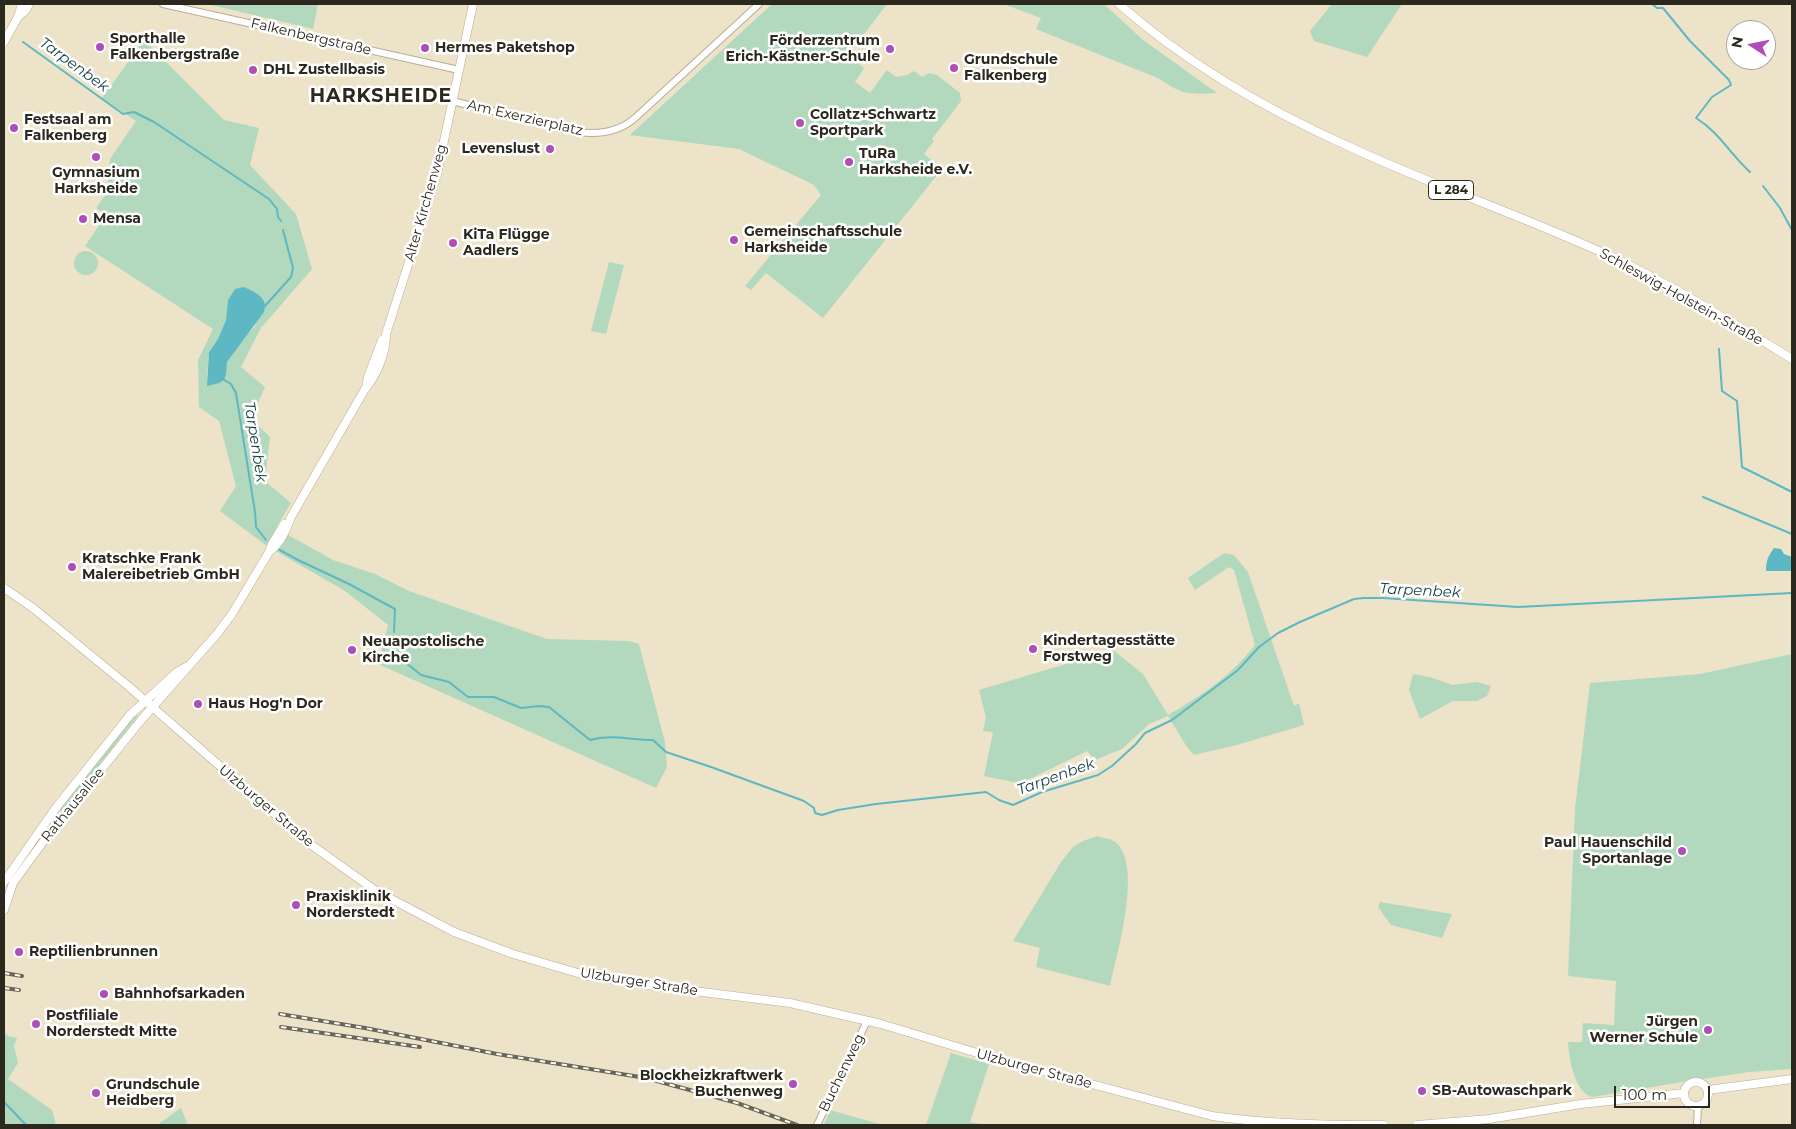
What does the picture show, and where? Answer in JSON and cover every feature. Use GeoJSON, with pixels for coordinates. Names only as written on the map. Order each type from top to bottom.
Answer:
{"type":"FeatureCollection","features":[{"type":"Feature","properties":{"kind":"main road"},"geometry":{"type":"LineString","coordinates":[[4,42],[18,17],[22,4]]}},
{"type":"Feature","properties":{"kind":"main road"},"geometry":{"type":"LineString","coordinates":[[18,17],[26,10],[29,4]]}},
{"type":"Feature","properties":{"kind":"main road","name":"Alter Kirchenweg"},"geometry":{"type":"LineString","coordinates":[[153,707],[225,623],[270,552],[272,544],[282,526],[291,517],[365,390],[373,380],[437,174],[473,4]]}},
{"type":"Feature","properties":{"kind":"main road","name":"Schleswig-Holstein-Straße"},"geometry":{"type":"LineString","coordinates":[[1119,4],[1197,65],[1295,120],[1357,151],[1611,257],[1699,304],[1792,359]]}},
{"type":"Feature","properties":{"kind":"main road","name":"Ulzburger Straße"},"geometry":{"type":"LineString","coordinates":[[4,588],[33,608],[145,700],[282,822],[341,867],[392,900],[433,922],[469,938],[513,954],[596,977],[772,1000],[867,1021],[997,1059],[1212,1116],[1299,1124],[1384,1125]]}},
{"type":"Feature","properties":{"kind":"main road","name":"Alter Kirchenweg"},"geometry":{"type":"LineString","coordinates":[[145,700],[177,672],[187,666]]}},
{"type":"Feature","properties":{"kind":"main road","name":"Rathausallee"},"geometry":{"type":"LineString","coordinates":[[4,882],[55,809],[130,715],[145,700]]}},
{"type":"Feature","properties":{"kind":"main road","name":"Rathausallee"},"geometry":{"type":"LineString","coordinates":[[4,910],[13,883],[43,842],[153,707]]}},
{"type":"Feature","properties":{"kind":"main road"},"geometry":{"type":"LineString","coordinates":[[1708,1090],[1792,1079]]}},
{"type":"Feature","properties":{"kind":"main road"},"geometry":{"type":"LineString","coordinates":[[1694,1082],[1700,1082],[1708,1090],[1706,1100],[1698,1106],[1689,1103],[1684,1093],[1688,1085],[1694,1082]]}},
{"type":"Feature","properties":{"kind":"main road"},"geometry":{"type":"LineString","coordinates":[[1416,1125],[1489,1119],[1581,1104],[1684,1093]]}},
{"type":"Feature","properties":{"kind":"street","name":"Falkenbergstraße"},"geometry":{"type":"LineString","coordinates":[[163,4],[459,70]]}},
{"type":"Feature","properties":{"kind":"street","name":"Am Exerzierplatz"},"geometry":{"type":"LineString","coordinates":[[452,101],[578,132],[598,133],[614,130],[625,126],[635,118],[760,4]]}},
{"type":"Feature","properties":{"kind":"street","name":"Buchenweg"},"geometry":{"type":"LineString","coordinates":[[817,1125],[867,1021]]}},
{"type":"Feature","properties":{"kind":"street"},"geometry":{"type":"LineString","coordinates":[[1697,1125],[1698,1106]]}},
{"type":"Feature","properties":{"kind":"green space"},"geometry":{"type":"Polygon","coordinates":[[[207,4],[318,4],[313,29],[207,4]]]}},
{"type":"Feature","properties":{"kind":"green space","name":"TuRa Harksheide e.V."},"geometry":{"type":"Polygon","coordinates":[[[772,4],[887,4],[848,55],[864,68],[855,82],[870,93],[887,70],[896,77],[907,75],[914,71],[922,77],[929,73],[937,75],[960,93],[961,101],[932,139],[934,141],[924,154],[942,169],[823,318],[766,273],[751,290],[745,286],[821,195],[814,185],[739,149],[630,135],[772,4]]]}},
{"type":"Feature","properties":{"kind":"green space"},"geometry":{"type":"Polygon","coordinates":[[[1003,4],[1104,4],[1143,40],[1217,93],[1187,93],[1175,89],[1160,79],[1036,29],[1041,18],[1003,4]]]}},
{"type":"Feature","properties":{"kind":"green space"},"geometry":{"type":"Polygon","coordinates":[[[1332,4],[1402,4],[1367,57],[1314,41],[1310,31],[1332,4]]]}},
{"type":"Feature","properties":{"kind":"green space"},"geometry":{"type":"Polygon","coordinates":[[[144,40],[224,120],[259,128],[250,165],[296,214],[312,269],[261,328],[241,367],[265,387],[251,418],[270,437],[265,481],[291,503],[277,526],[290,536],[333,560],[375,574],[409,591],[547,639],[629,641],[639,644],[665,742],[667,767],[656,788],[378,664],[388,625],[345,591],[267,546],[220,511],[236,486],[219,421],[199,407],[198,360],[213,329],[85,246],[106,215],[96,208],[107,192],[110,159],[136,121],[102,98],[144,40]],[[228,300],[226,320],[218,339],[209,352],[207,377],[215,383],[224,378],[227,362],[232,352],[256,325],[228,300]]]}},
{"type":"Feature","properties":{"kind":"green space"},"geometry":{"type":"Polygon","coordinates":[[[86,251],[95,254],[98,263],[95,272],[86,275],[77,272],[74,263],[77,254],[86,251]]]}},
{"type":"Feature","properties":{"kind":"green space"},"geometry":{"type":"Polygon","coordinates":[[[609,262],[624,265],[606,334],[591,331],[609,262]]]}},
{"type":"Feature","properties":{"kind":"green space"},"geometry":{"type":"Polygon","coordinates":[[[1224,553],[1234,555],[1248,572],[1294,706],[1299,703],[1304,725],[1237,745],[1194,755],[1168,716],[1149,724],[1122,749],[1095,760],[1087,751],[1018,783],[984,776],[993,732],[983,731],[986,717],[979,690],[1113,650],[1143,674],[1168,715],[1204,693],[1237,666],[1255,645],[1234,570],[1229,567],[1195,590],[1188,578],[1224,553]]]}},
{"type":"Feature","properties":{"kind":"green space","name":"Paul Hauenschild Sportanlage"},"geometry":{"type":"Polygon","coordinates":[[[1792,654],[1792,1069],[1749,1072],[1702,1079],[1692,1078],[1682,1082],[1592,1097],[1586,1094],[1577,1081],[1571,1065],[1568,1042],[1582,1042],[1583,1023],[1614,1025],[1616,981],[1568,976],[1575,809],[1590,683],[1700,674],[1792,654]]]}},
{"type":"Feature","properties":{"kind":"green space"},"geometry":{"type":"Polygon","coordinates":[[[1413,674],[1430,677],[1453,685],[1476,682],[1491,686],[1487,696],[1477,701],[1453,701],[1420,719],[1409,690],[1413,674]]]}},
{"type":"Feature","properties":{"kind":"green space"},"geometry":{"type":"Polygon","coordinates":[[[134,713],[138,716],[62,812],[59,809],[134,713]]]}},
{"type":"Feature","properties":{"kind":"green space"},"geometry":{"type":"Polygon","coordinates":[[[1097,836],[1112,840],[1122,850],[1127,866],[1126,908],[1110,986],[1036,967],[1040,948],[1013,941],[1061,862],[1073,847],[1097,836]]]}},
{"type":"Feature","properties":{"kind":"green space"},"geometry":{"type":"Polygon","coordinates":[[[1380,902],[1452,914],[1442,938],[1391,925],[1378,907],[1380,902]]]}},
{"type":"Feature","properties":{"kind":"green space"},"geometry":{"type":"Polygon","coordinates":[[[4,1034],[17,1038],[14,1046],[18,1063],[8,1079],[52,1110],[56,1125],[4,1125],[4,1034]]]}},
{"type":"Feature","properties":{"kind":"green space"},"geometry":{"type":"Polygon","coordinates":[[[951,1053],[989,1064],[970,1122],[989,1125],[926,1125],[951,1053]]]}},
{"type":"Feature","properties":{"kind":"green space"},"geometry":{"type":"Polygon","coordinates":[[[181,1108],[188,1125],[157,1125],[181,1108]]]}},
{"type":"Feature","properties":{"kind":"green space"},"geometry":{"type":"Polygon","coordinates":[[[830,1110],[883,1125],[824,1125],[830,1110]]]}},
{"type":"Feature","properties":{"kind":"water"},"geometry":{"type":"Polygon","coordinates":[[[244,287],[263,299],[265,303],[264,312],[227,362],[224,380],[207,386],[209,352],[218,339],[226,320],[228,300],[235,289],[244,287]]]}},
{"type":"Feature","properties":{"kind":"water"},"geometry":{"type":"Polygon","coordinates":[[[1774,548],[1781,549],[1784,554],[1792,557],[1792,571],[1766,571],[1766,564],[1774,548]]]}},
{"type":"Feature","properties":{"kind":"waterway"},"geometry":{"type":"LineString","coordinates":[[1652,4],[1657,8],[1663,8],[1690,41],[1729,80],[1731,85],[1712,97],[1696,118],[1718,136],[1750,172]]}},
{"type":"Feature","properties":{"kind":"waterway","name":"Tarpenbek"},"geometry":{"type":"LineString","coordinates":[[23,42],[123,114],[134,112],[154,122],[269,199],[277,209],[278,217],[281,221]]}},
{"type":"Feature","properties":{"kind":"waterway"},"geometry":{"type":"LineString","coordinates":[[1763,186],[1780,208],[1792,230]]}},
{"type":"Feature","properties":{"kind":"waterway","name":"Tarpenbek"},"geometry":{"type":"LineString","coordinates":[[265,306],[291,277],[293,268],[283,230]]}},
{"type":"Feature","properties":{"kind":"waterway"},"geometry":{"type":"LineString","coordinates":[[1719,349],[1722,391],[1737,401],[1742,467],[1792,492]]}},
{"type":"Feature","properties":{"kind":"waterway","name":"Tarpenbek"},"geometry":{"type":"LineString","coordinates":[[223,379],[231,384],[236,393],[256,527],[266,540]]}},
{"type":"Feature","properties":{"kind":"waterway"},"geometry":{"type":"LineString","coordinates":[[1703,497],[1792,534]]}},
{"type":"Feature","properties":{"kind":"waterway","name":"Tarpenbek"},"geometry":{"type":"LineString","coordinates":[[278,549],[395,609],[394,632]]}},
{"type":"Feature","properties":{"kind":"waterway","name":"Tarpenbek"},"geometry":{"type":"LineString","coordinates":[[394,639],[396,658],[421,675],[449,682],[468,697],[494,697],[521,708],[549,707],[590,740],[613,737],[653,740],[666,752],[804,801],[814,808],[815,813],[822,815],[838,810],[876,804],[986,792],[999,800],[1013,805],[1042,792],[1098,775],[1112,766],[1145,733],[1172,720],[1238,670],[1259,647],[1278,633],[1354,599],[1383,598],[1518,607],[1792,593]]}},
{"type":"Feature","properties":{"kind":"waterway"},"geometry":{"type":"LineString","coordinates":[[4,1102],[26,1125]]}},
{"type":"Feature","properties":{"kind":"railway"},"geometry":{"type":"LineString","coordinates":[[4,973],[22,976]]}},
{"type":"Feature","properties":{"kind":"railway"},"geometry":{"type":"LineString","coordinates":[[4,988],[19,990]]}},
{"type":"Feature","properties":{"kind":"railway"},"geometry":{"type":"LineString","coordinates":[[280,1014],[365,1028],[497,1054],[646,1078],[737,1103],[797,1125]]}},
{"type":"Feature","properties":{"kind":"railway"},"geometry":{"type":"LineString","coordinates":[[281,1027],[420,1047]]}},
{"type":"Feature","properties":{"kind":"place","name":"Sporthalle Falkenbergstraße"},"geometry":{"type":"Point","coordinates":[100,47]}},
{"type":"Feature","properties":{"kind":"place","name":"Hermes Paketshop"},"geometry":{"type":"Point","coordinates":[425,48]}},
{"type":"Feature","properties":{"kind":"place","name":"Förderzentrum Erich-Kästner-Schule"},"geometry":{"type":"Point","coordinates":[890,49]}},
{"type":"Feature","properties":{"kind":"place","name":"Grundschule Falkenberg"},"geometry":{"type":"Point","coordinates":[954,68]}},
{"type":"Feature","properties":{"kind":"place","name":"DHL Zustellbasis"},"geometry":{"type":"Point","coordinates":[253,70]}},
{"type":"Feature","properties":{"kind":"place","name":"Collatz+Schwartz Sportpark"},"geometry":{"type":"Point","coordinates":[800,123]}},
{"type":"Feature","properties":{"kind":"place","name":"Festsaal am Falkenberg"},"geometry":{"type":"Point","coordinates":[14,128]}},
{"type":"Feature","properties":{"kind":"place","name":"Levenslust"},"geometry":{"type":"Point","coordinates":[550,149]}},
{"type":"Feature","properties":{"kind":"place","name":"Gymnasium Harksheide"},"geometry":{"type":"Point","coordinates":[96,157]}},
{"type":"Feature","properties":{"kind":"place","name":"TuRa Harksheide e.V."},"geometry":{"type":"Point","coordinates":[849,162]}},
{"type":"Feature","properties":{"kind":"place","name":"Mensa"},"geometry":{"type":"Point","coordinates":[83,219]}},
{"type":"Feature","properties":{"kind":"place","name":"Gemeinschaftsschule Harksheide"},"geometry":{"type":"Point","coordinates":[734,240]}},
{"type":"Feature","properties":{"kind":"place","name":"KiTa Flügge Aadlers"},"geometry":{"type":"Point","coordinates":[453,243]}},
{"type":"Feature","properties":{"kind":"place","name":"Kratschke Frank Malereibetrieb GmbH"},"geometry":{"type":"Point","coordinates":[72,567]}},
{"type":"Feature","properties":{"kind":"place","name":"Kindertagesstätte Forstweg"},"geometry":{"type":"Point","coordinates":[1033,649]}},
{"type":"Feature","properties":{"kind":"place","name":"Neuapostolische Kirche"},"geometry":{"type":"Point","coordinates":[352,650]}},
{"type":"Feature","properties":{"kind":"place","name":"Haus Hog'n Dor"},"geometry":{"type":"Point","coordinates":[198,704]}},
{"type":"Feature","properties":{"kind":"place","name":"Paul Hauenschild Sportanlage"},"geometry":{"type":"Point","coordinates":[1682,851]}},
{"type":"Feature","properties":{"kind":"place","name":"Praxisklinik Norderstedt"},"geometry":{"type":"Point","coordinates":[296,905]}},
{"type":"Feature","properties":{"kind":"place","name":"Reptilienbrunnen"},"geometry":{"type":"Point","coordinates":[19,952]}},
{"type":"Feature","properties":{"kind":"place","name":"Bahnhofsarkaden"},"geometry":{"type":"Point","coordinates":[104,994]}},
{"type":"Feature","properties":{"kind":"place","name":"Postfiliale Norderstedt Mitte"},"geometry":{"type":"Point","coordinates":[36,1024]}},
{"type":"Feature","properties":{"kind":"place","name":"Jürgen Werner Schule"},"geometry":{"type":"Point","coordinates":[1708,1030]}},
{"type":"Feature","properties":{"kind":"place","name":"Blockheizkraftwerk Buchenweg"},"geometry":{"type":"Point","coordinates":[793,1084]}},
{"type":"Feature","properties":{"kind":"place","name":"SB-Autowaschpark"},"geometry":{"type":"Point","coordinates":[1422,1091]}},
{"type":"Feature","properties":{"kind":"place","name":"Grundschule Heidberg"},"geometry":{"type":"Point","coordinates":[96,1093]}},
{"type":"Feature","properties":{"kind":"district","name":"HARKSHEIDE"},"geometry":{"type":"Point","coordinates":[381,96]}}]}
